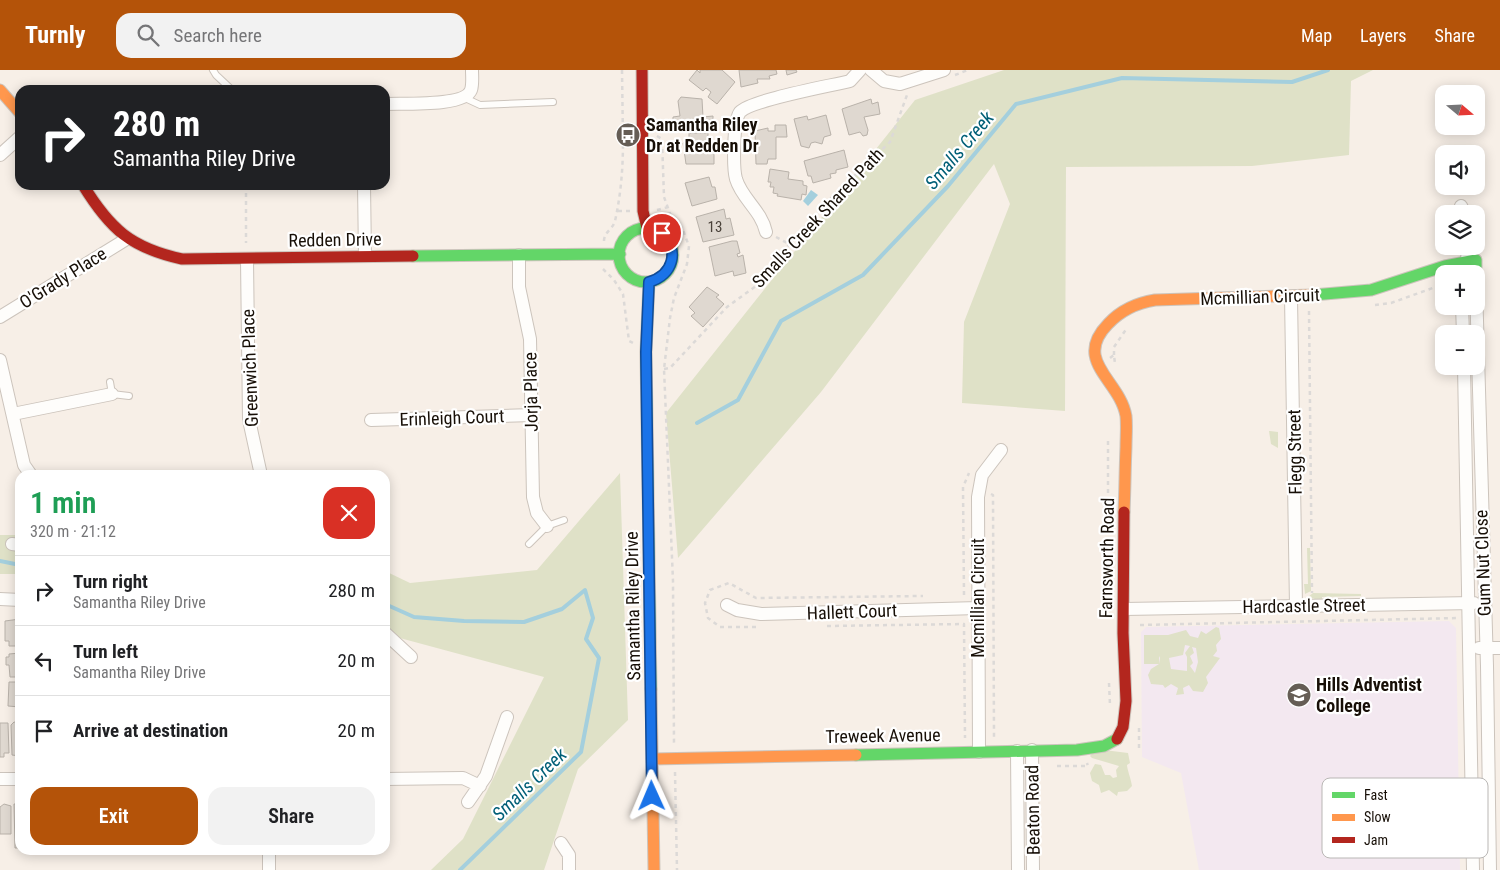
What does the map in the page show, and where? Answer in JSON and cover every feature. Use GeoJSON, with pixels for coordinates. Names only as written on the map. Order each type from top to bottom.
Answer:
{"type":"FeatureCollection","features":[{"type":"Feature","properties":{"kind":"street"},"geometry":{"type":"LineString","coordinates":[[390,104],[453,101],[465,98],[471,90],[472,70]]}},
{"type":"Feature","properties":{"kind":"street"},"geometry":{"type":"LineString","coordinates":[[642,70],[643,211],[647,228]]}},
{"type":"Feature","properties":{"kind":"street"},"geometry":{"type":"LineString","coordinates":[[766,232],[764,220],[742,190],[736,178],[735,126],[739,113],[746,107],[850,81],[860,70]]}},
{"type":"Feature","properties":{"kind":"street"},"geometry":{"type":"LineString","coordinates":[[871,70],[884,81],[900,84],[944,70]]}},
{"type":"Feature","properties":{"kind":"street"},"geometry":{"type":"LineString","coordinates":[[0,90],[15,107]]}},
{"type":"Feature","properties":{"kind":"street"},"geometry":{"type":"LineString","coordinates":[[0,155],[15,142]]}},
{"type":"Feature","properties":{"kind":"street","name":"Redden Drive"},"geometry":{"type":"LineString","coordinates":[[85,190],[98,210],[125,240],[155,254],[182,259],[247,260],[365,256],[620,254]]}},
{"type":"Feature","properties":{"kind":"street"},"geometry":{"type":"LineString","coordinates":[[364,190],[365,256]]}},
{"type":"Feature","properties":{"kind":"street"},"geometry":{"type":"LineString","coordinates":[[647,228],[662,233],[672,246],[673,254],[672,262],[664,275],[649,282],[629,276],[621,264],[620,254],[627,236],[647,228]]}},
{"type":"Feature","properties":{"kind":"street","name":"O'Grady Place"},"geometry":{"type":"LineString","coordinates":[[0,317],[125,240]]}},
{"type":"Feature","properties":{"kind":"street","name":"Jorja Place"},"geometry":{"type":"LineString","coordinates":[[519,254],[519,287],[530,339],[533,497],[537,513],[548,526]]}},
{"type":"Feature","properties":{"kind":"street","name":"Greenwich Place"},"geometry":{"type":"LineString","coordinates":[[247,260],[249,420],[258,470]]}},
{"type":"Feature","properties":{"kind":"street","name":"Mcmillian Circuit"},"geometry":{"type":"LineString","coordinates":[[1106,377],[1094,359],[1096,340],[1127,309],[1137,304],[1157,300],[1291,297],[1374,289],[1465,264]]}},
{"type":"Feature","properties":{"kind":"street","name":"Samantha Riley Drive"},"geometry":{"type":"LineString","coordinates":[[649,282],[646,352],[654,870]]}},
{"type":"Feature","properties":{"kind":"street","name":"Flegg Street"},"geometry":{"type":"LineString","coordinates":[[1291,297],[1296,606]]}},
{"type":"Feature","properties":{"kind":"street","name":"Gum Nut Close"},"geometry":{"type":"LineString","coordinates":[[1477,315],[1487,666],[1490,870]]}},
{"type":"Feature","properties":{"kind":"street"},"geometry":{"type":"LineString","coordinates":[[0,360],[24,464],[28,470]]}},
{"type":"Feature","properties":{"kind":"street","name":"Gum Nut Close"},"geometry":{"type":"LineString","coordinates":[[1464,375],[1472,778]]}},
{"type":"Feature","properties":{"kind":"street","name":"Farnsworth Road"},"geometry":{"type":"LineString","coordinates":[[1106,377],[1122,400],[1126,417],[1124,609],[1126,719],[1120,735],[1113,742]]}},
{"type":"Feature","properties":{"kind":"street"},"geometry":{"type":"LineString","coordinates":[[13,414],[111,388]]}},
{"type":"Feature","properties":{"kind":"street","name":"Erinleigh Court"},"geometry":{"type":"LineString","coordinates":[[371,420],[532,415]]}},
{"type":"Feature","properties":{"kind":"street","name":"Mcmillian Circuit"},"geometry":{"type":"LineString","coordinates":[[980,752],[978,497],[982,475],[1001,450]]}},
{"type":"Feature","properties":{"kind":"street"},"geometry":{"type":"LineString","coordinates":[[0,599],[15,600]]}},
{"type":"Feature","properties":{"kind":"street","name":"Hardcastle Street"},"geometry":{"type":"LineString","coordinates":[[1124,609],[1484,603]]}},
{"type":"Feature","properties":{"kind":"street","name":"Hallett Court"},"geometry":{"type":"LineString","coordinates":[[727,604],[737,610],[761,614],[978,608]]}},
{"type":"Feature","properties":{"kind":"street"},"geometry":{"type":"LineString","coordinates":[[390,638],[411,657]]}},
{"type":"Feature","properties":{"kind":"street"},"geometry":{"type":"LineString","coordinates":[[1469,649],[1500,648]]}},
{"type":"Feature","properties":{"kind":"street"},"geometry":{"type":"LineString","coordinates":[[1470,667],[1500,666]]}},
{"type":"Feature","properties":{"kind":"street"},"geometry":{"type":"LineString","coordinates":[[468,802],[480,786],[488,770],[507,717]]}},
{"type":"Feature","properties":{"kind":"street","name":"Treweek Avenue"},"geometry":{"type":"LineString","coordinates":[[652,759],[1017,751],[1092,748],[1113,742]]}},
{"type":"Feature","properties":{"kind":"street","name":"Beaton Road"},"geometry":{"type":"LineString","coordinates":[[1032,750],[1033,870]]}},
{"type":"Feature","properties":{"kind":"street","name":"Beaton Road"},"geometry":{"type":"LineString","coordinates":[[1017,751],[1018,870]]}},
{"type":"Feature","properties":{"kind":"street"},"geometry":{"type":"LineString","coordinates":[[390,779],[463,778],[480,786]]}},
{"type":"Feature","properties":{"kind":"street"},"geometry":{"type":"LineString","coordinates":[[0,779],[15,779]]}},
{"type":"Feature","properties":{"kind":"street"},"geometry":{"type":"LineString","coordinates":[[561,843],[569,855],[569,870]]}},
{"type":"Feature","properties":{"kind":"street"},"geometry":{"type":"LineString","coordinates":[[269,855],[269,870]]}},
{"type":"Feature","properties":{"kind":"lane"},"geometry":{"type":"LineString","coordinates":[[213,70],[216,76],[226,85]]}},
{"type":"Feature","properties":{"kind":"lane"},"geometry":{"type":"LineString","coordinates":[[465,98],[480,105],[553,102]]}},
{"type":"Feature","properties":{"kind":"lane"},"geometry":{"type":"LineString","coordinates":[[111,388],[129,396]]}},
{"type":"Feature","properties":{"kind":"lane"},"geometry":{"type":"LineString","coordinates":[[529,544],[548,526],[564,520]]}},
{"type":"Feature","properties":{"kind":"path"},"geometry":{"type":"LineString","coordinates":[[622,70],[623,141]]}},
{"type":"Feature","properties":{"kind":"path","name":"Smalls Creek Shared Path"},"geometry":{"type":"LineString","coordinates":[[664,369],[670,368],[694,344],[726,307],[756,286],[791,242],[834,195],[890,142],[907,93]]}},
{"type":"Feature","properties":{"kind":"path"},"geometry":{"type":"LineString","coordinates":[[642,125],[662,139],[664,197],[672,219],[683,230],[689,246],[687,264],[671,311],[664,369],[673,581],[676,870]]}},
{"type":"Feature","properties":{"kind":"path"},"geometry":{"type":"LineString","coordinates":[[246,190],[247,260]]}},
{"type":"Feature","properties":{"kind":"path"},"geometry":{"type":"LineString","coordinates":[[1309,311],[1312,593]]}},
{"type":"Feature","properties":{"kind":"path"},"geometry":{"type":"LineString","coordinates":[[955,595],[965,595],[963,487],[969,472]]}},
{"type":"Feature","properties":{"kind":"path"},"geometry":{"type":"LineString","coordinates":[[759,627],[720,628],[708,618],[705,603],[710,590],[729,583],[756,598],[925,596]]}},
{"type":"Feature","properties":{"kind":"path"},"geometry":{"type":"LineString","coordinates":[[1140,625],[1461,618]]}},
{"type":"Feature","properties":{"kind":"path"},"geometry":{"type":"LineString","coordinates":[[818,626],[964,624],[965,739]]}},
{"type":"Feature","properties":{"kind":"path"},"geometry":{"type":"LineString","coordinates":[[675,773],[685,773]]}},
{"type":"Feature","properties":{"kind":"shaded area","name":"Hills Adventist College"},"geometry":{"type":"Polygon","coordinates":[[[1449,621],[1456,628],[1458,778],[1322,778],[1322,858],[1460,858],[1460,870],[1199,870],[1181,773],[1142,757],[1141,632],[1146,627],[1449,621]]]}},
{"type":"Feature","properties":{"kind":"green space"},"geometry":{"type":"Polygon","coordinates":[[[1004,70],[1373,70],[1351,81],[1349,155],[1252,166],[1066,167],[1065,411],[962,403],[964,322],[1010,204],[994,164],[821,392],[678,558],[666,413],[915,100],[1004,70]]]}},
{"type":"Feature","properties":{"kind":"green space"},"geometry":{"type":"Polygon","coordinates":[[[1269,431],[1278,432],[1278,448],[1271,444],[1269,431]]]}},
{"type":"Feature","properties":{"kind":"green space"},"geometry":{"type":"Polygon","coordinates":[[[620,473],[628,720],[578,769],[544,870],[431,870],[463,839],[544,677],[390,635],[390,573],[410,583],[537,570],[620,473]]]}},
{"type":"Feature","properties":{"kind":"green space"},"geometry":{"type":"Polygon","coordinates":[[[0,535],[15,535],[15,574],[0,574],[0,535]]]}},
{"type":"Feature","properties":{"kind":"green space"},"geometry":{"type":"Polygon","coordinates":[[[1307,548],[1310,548],[1311,591],[1305,594],[1304,584],[1308,584],[1307,548]]]}},
{"type":"Feature","properties":{"kind":"green space"},"geometry":{"type":"Polygon","coordinates":[[[1313,593],[1361,594],[1361,596],[1322,597],[1322,601],[1308,597],[1313,593]]]}},
{"type":"Feature","properties":{"kind":"green space"},"geometry":{"type":"Polygon","coordinates":[[[1216,627],[1219,628],[1221,639],[1216,645],[1217,651],[1213,656],[1220,658],[1206,677],[1208,683],[1203,692],[1193,691],[1189,685],[1183,688],[1184,694],[1176,695],[1178,688],[1171,684],[1165,688],[1163,685],[1151,684],[1148,675],[1151,669],[1159,664],[1144,664],[1144,635],[1168,635],[1186,630],[1190,636],[1198,638],[1201,631],[1206,634],[1216,627]],[[1185,645],[1183,655],[1169,658],[1171,669],[1187,671],[1187,657],[1185,653],[1190,646],[1185,645]],[[1192,647],[1194,653],[1190,656],[1193,663],[1190,666],[1195,673],[1198,662],[1196,648],[1192,647]]]}},
{"type":"Feature","properties":{"kind":"green space"},"geometry":{"type":"Polygon","coordinates":[[[1096,749],[1128,753],[1130,763],[1127,767],[1132,786],[1127,791],[1118,792],[1117,796],[1109,790],[1101,793],[1099,785],[1092,781],[1090,773],[1095,764],[1101,765],[1105,775],[1110,775],[1113,778],[1117,777],[1116,770],[1119,766],[1092,758],[1090,756],[1096,749]]]}},
{"type":"Feature","properties":{"kind":"water"},"geometry":{"type":"Polygon","coordinates":[[[811,190],[818,195],[808,206],[803,201],[811,190]]]}},
{"type":"Feature","properties":{"kind":"building"},"geometry":{"type":"Polygon","coordinates":[[[697,70],[700,73],[700,70],[722,70],[735,82],[717,104],[708,97],[711,92],[706,88],[703,91],[689,80],[697,70]]]}},
{"type":"Feature","properties":{"kind":"building"},"geometry":{"type":"Polygon","coordinates":[[[739,70],[776,70],[777,74],[769,76],[770,79],[757,79],[758,83],[741,87],[739,70]]]}},
{"type":"Feature","properties":{"kind":"building"},"geometry":{"type":"Polygon","coordinates":[[[786,70],[796,70],[797,72],[787,75],[786,70]]]}},
{"type":"Feature","properties":{"kind":"building"},"geometry":{"type":"Polygon","coordinates":[[[681,97],[702,99],[703,117],[713,116],[713,130],[673,130],[673,117],[680,116],[678,101],[681,97]]]}},
{"type":"Feature","properties":{"kind":"building"},"geometry":{"type":"Polygon","coordinates":[[[871,99],[872,104],[878,102],[880,114],[864,117],[868,130],[867,135],[863,136],[860,132],[849,135],[842,109],[871,99]]]}},
{"type":"Feature","properties":{"kind":"building"},"geometry":{"type":"Polygon","coordinates":[[[826,115],[831,135],[824,137],[822,144],[811,143],[809,148],[801,146],[794,119],[807,116],[808,120],[826,115]]]}},
{"type":"Feature","properties":{"kind":"building"},"geometry":{"type":"Polygon","coordinates":[[[775,125],[786,125],[787,137],[776,137],[776,159],[768,159],[767,164],[756,164],[755,131],[768,128],[768,131],[775,131],[775,125]]]}},
{"type":"Feature","properties":{"kind":"building"},"geometry":{"type":"Polygon","coordinates":[[[689,133],[708,133],[708,141],[714,142],[714,164],[686,164],[683,143],[689,140],[689,133]]]}},
{"type":"Feature","properties":{"kind":"building"},"geometry":{"type":"Polygon","coordinates":[[[844,150],[848,167],[836,170],[836,173],[830,174],[831,178],[813,183],[811,176],[808,176],[804,161],[844,150]]]}},
{"type":"Feature","properties":{"kind":"building"},"geometry":{"type":"Polygon","coordinates":[[[770,169],[789,172],[788,179],[803,181],[803,185],[807,186],[806,195],[802,194],[801,200],[777,196],[778,194],[773,193],[774,187],[770,187],[771,182],[768,182],[770,169]]]}},
{"type":"Feature","properties":{"kind":"building"},"geometry":{"type":"Polygon","coordinates":[[[709,177],[712,187],[715,187],[717,199],[692,206],[685,183],[709,177]]]}},
{"type":"Feature","properties":{"kind":"building"},"geometry":{"type":"Polygon","coordinates":[[[724,209],[726,219],[730,218],[734,235],[703,242],[696,217],[724,209]]]}},
{"type":"Feature","properties":{"kind":"building"},"geometry":{"type":"Polygon","coordinates":[[[737,241],[740,253],[737,254],[738,257],[743,255],[746,273],[734,276],[733,271],[715,276],[709,247],[737,241]]]}},
{"type":"Feature","properties":{"kind":"building"},"geometry":{"type":"Polygon","coordinates":[[[707,287],[719,295],[716,297],[724,304],[703,327],[691,316],[695,313],[689,307],[707,287]]]}},
{"type":"Feature","properties":{"kind":"building"},"geometry":{"type":"Polygon","coordinates":[[[15,620],[15,646],[9,646],[9,641],[5,641],[5,621],[15,620]]]}},
{"type":"Feature","properties":{"kind":"building"},"geometry":{"type":"Polygon","coordinates":[[[15,653],[15,677],[10,677],[9,665],[6,665],[6,657],[9,657],[9,654],[15,653]]]}},
{"type":"Feature","properties":{"kind":"building"},"geometry":{"type":"Polygon","coordinates":[[[9,682],[15,682],[15,707],[8,706],[9,682]]]}},
{"type":"Feature","properties":{"kind":"building"},"geometry":{"type":"Polygon","coordinates":[[[15,722],[15,755],[12,755],[11,725],[15,722]]]}},
{"type":"Feature","properties":{"kind":"building"},"geometry":{"type":"Polygon","coordinates":[[[0,723],[8,723],[9,753],[4,753],[4,757],[0,757],[0,723]]]}},
{"type":"Feature","properties":{"kind":"building"},"geometry":{"type":"Polygon","coordinates":[[[4,804],[11,806],[11,834],[0,834],[0,807],[4,804]]]}},
{"type":"Feature","properties":{"kind":"building"},"geometry":{"type":"Polygon","coordinates":[[[14,804],[15,804],[15,848],[14,804]]]}},
{"type":"Feature","properties":{"kind":"waterway","name":"Smalls Creek"},"geometry":{"type":"LineString","coordinates":[[697,423],[738,400],[781,321],[863,275],[948,186],[1016,104],[1122,78],[1292,82],[1328,70]]}},
{"type":"Feature","properties":{"kind":"waterway"},"geometry":{"type":"LineString","coordinates":[[0,561],[15,564]]}},
{"type":"Feature","properties":{"kind":"waterway","name":"Smalls Creek"},"geometry":{"type":"LineString","coordinates":[[390,606],[414,617],[464,621],[524,622],[562,609],[585,590],[593,618],[586,639],[599,658],[581,752],[460,870]]}},
{"type":"Feature","properties":{"kind":"traffic: fast"},"geometry":{"type":"LineString","coordinates":[[646,228],[656,230],[665,236],[671,245],[673,255],[671,265],[665,274],[656,280],[646,282],[636,280],[627,274],[621,265],[619,255],[621,245],[627,236],[636,230],[646,228]]}},
{"type":"Feature","properties":{"kind":"traffic: fast"},"geometry":{"type":"LineString","coordinates":[[413,256],[620,254]]}},
{"type":"Feature","properties":{"kind":"traffic: fast"},"geometry":{"type":"LineString","coordinates":[[1450,265],[1476,260],[1476,265]]}},
{"type":"Feature","properties":{"kind":"traffic: fast"},"geometry":{"type":"LineString","coordinates":[[1313,295],[1371,290],[1435,269]]}},
{"type":"Feature","properties":{"kind":"traffic: fast"},"geometry":{"type":"LineString","coordinates":[[649,282],[646,352],[651,689]]}},
{"type":"Feature","properties":{"kind":"traffic: fast"},"geometry":{"type":"LineString","coordinates":[[856,755],[1077,750],[1104,746],[1117,739]]}},
{"type":"Feature","properties":{"kind":"traffic: slow"},"geometry":{"type":"LineString","coordinates":[[0,90],[15,107]]}},
{"type":"Feature","properties":{"kind":"traffic: slow"},"geometry":{"type":"LineString","coordinates":[[1124,512],[1126,416],[1122,403],[1096,360],[1095,349],[1098,337],[1108,324],[1129,308],[1155,300],[1313,295]]}},
{"type":"Feature","properties":{"kind":"traffic: slow"},"geometry":{"type":"LineString","coordinates":[[651,689],[654,870]]}},
{"type":"Feature","properties":{"kind":"traffic: slow"},"geometry":{"type":"LineString","coordinates":[[652,759],[856,755]]}},
{"type":"Feature","properties":{"kind":"traffic: jam"},"geometry":{"type":"LineString","coordinates":[[642,70],[643,211],[647,228]]}},
{"type":"Feature","properties":{"kind":"traffic: jam"},"geometry":{"type":"LineString","coordinates":[[86,190],[113,225],[135,242],[149,249],[182,259],[413,256]]}},
{"type":"Feature","properties":{"kind":"traffic: jam"},"geometry":{"type":"LineString","coordinates":[[1117,739],[1123,727],[1126,701],[1123,633],[1124,512]]}},
{"type":"Feature","properties":{"kind":"place","name":"Samantha Riley Dr at Redden Dr"},"geometry":{"type":"Point","coordinates":[628,135]}},
{"type":"Feature","properties":{"kind":"place","name":"Hills Adventist College"},"geometry":{"type":"Point","coordinates":[1299,695]}},
{"type":"Feature","properties":{"kind":"route"},"geometry":{"type":"LineString","coordinates":[[652,796],[646,352],[649,282],[664,275],[672,262],[672,246],[662,233]]}}]}
